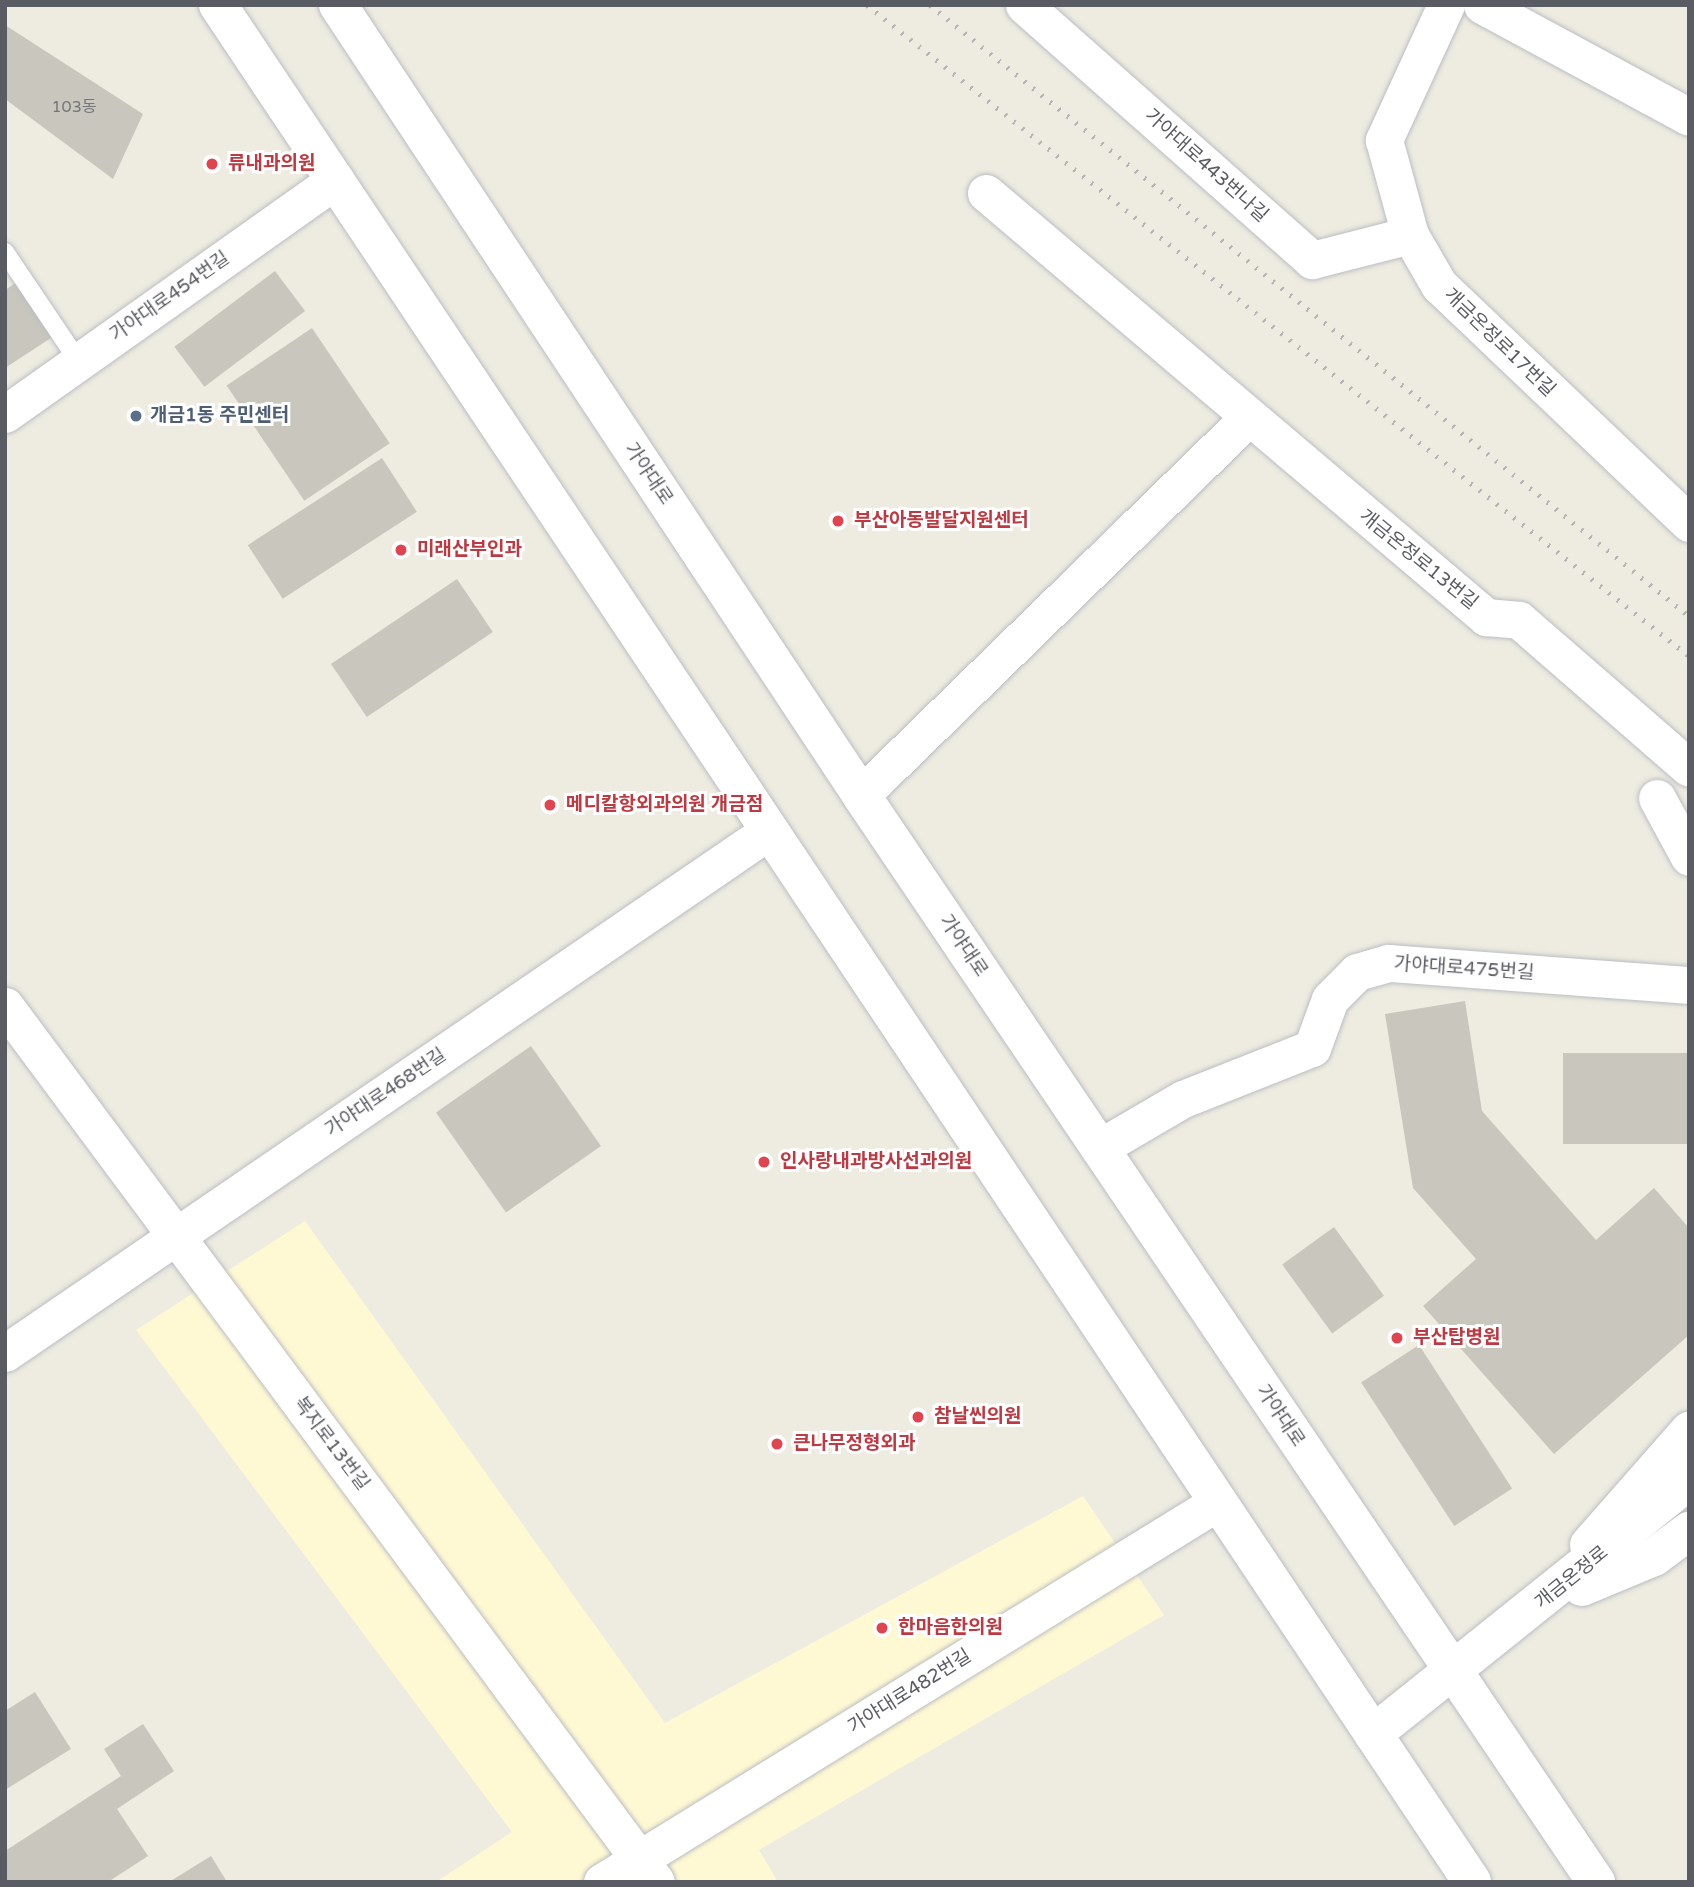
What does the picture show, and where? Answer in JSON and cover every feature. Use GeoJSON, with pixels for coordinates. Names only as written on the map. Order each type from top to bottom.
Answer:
{"type":"FeatureCollection","features":[{"type":"Feature","properties":{"kind":"main road"},"geometry":{"type":"LineString","coordinates":[[218,5],[766,833],[1472,1882]]}},
{"type":"Feature","properties":{"kind":"main road","name":"가야대로"},"geometry":{"type":"LineString","coordinates":[[338,5],[860,795],[1596,1882]]}},
{"type":"Feature","properties":{"kind":"main road"},"geometry":{"type":"LineString","coordinates":[[1538,1606],[1689,1431]]}},
{"type":"Feature","properties":{"kind":"main road","name":"개금온정로"},"geometry":{"type":"LineString","coordinates":[[1373,1734],[1538,1606],[1689,1481]]}},
{"type":"Feature","properties":{"kind":"main road"},"geometry":{"type":"LineString","coordinates":[[1538,1606],[1654,1557],[1689,1531]]}},
{"type":"Feature","properties":{"kind":"street","name":"가야대로443번나길"},"geometry":{"type":"LineString","coordinates":[[1024,5],[1312,260],[1410,234]]}},
{"type":"Feature","properties":{"kind":"street","name":"개금온정로17번길"},"geometry":{"type":"LineString","coordinates":[[1446,5],[1384,140],[1410,234],[1439,285],[1689,523]]}},
{"type":"Feature","properties":{"kind":"street"},"geometry":{"type":"LineString","coordinates":[[1482,5],[1689,117]]}},
{"type":"Feature","properties":{"kind":"street","name":"가야대로454번길"},"geometry":{"type":"LineString","coordinates":[[5,414],[335,180]]}},
{"type":"Feature","properties":{"kind":"street","name":"개금온정로13번길"},"geometry":{"type":"LineString","coordinates":[[986,193],[1247,419],[1486,617],[1520,620],[1689,768]]}},
{"type":"Feature","properties":{"kind":"street"},"geometry":{"type":"LineString","coordinates":[[860,795],[1247,419]]}},
{"type":"Feature","properties":{"kind":"street"},"geometry":{"type":"LineString","coordinates":[[1657,798],[1689,857]]}},
{"type":"Feature","properties":{"kind":"street","name":"가야대로468번길"},"geometry":{"type":"LineString","coordinates":[[5,1353],[766,833]]}},
{"type":"Feature","properties":{"kind":"street","name":"가야대로475번길"},"geometry":{"type":"LineString","coordinates":[[1099,1148],[1183,1099],[1312,1048],[1330,999],[1357,972],[1390,963],[1689,985]]}},
{"type":"Feature","properties":{"kind":"street","name":"복지로13번길"},"geometry":{"type":"LineString","coordinates":[[5,1006],[649,1870]]}},
{"type":"Feature","properties":{"kind":"street","name":"가야대로482번길"},"geometry":{"type":"LineString","coordinates":[[602,1882],[649,1870],[1218,1502]]}},
{"type":"Feature","properties":{"kind":"lane"},"geometry":{"type":"LineString","coordinates":[[5,252],[79,362]]}},
{"type":"Feature","properties":{"kind":"shaded area"},"geometry":{"type":"Polygon","coordinates":[[[305,1221],[665,1723],[1083,1496],[1164,1615],[759,1850],[778,1882],[436,1882],[512,1832],[136,1330],[305,1221]]]}},
{"type":"Feature","properties":{"kind":"building"},"geometry":{"type":"Polygon","coordinates":[[[5,25],[143,114],[113,179],[5,99],[5,25]]]}},
{"type":"Feature","properties":{"kind":"building"},"geometry":{"type":"Polygon","coordinates":[[[275,271],[305,311],[204,387],[174,347],[275,271]]]}},
{"type":"Feature","properties":{"kind":"building"},"geometry":{"type":"Polygon","coordinates":[[[17,282],[54,336],[5,368],[5,290],[17,282]]]}},
{"type":"Feature","properties":{"kind":"building"},"geometry":{"type":"Polygon","coordinates":[[[312,328],[390,443],[304,501],[227,386],[312,328]]]}},
{"type":"Feature","properties":{"kind":"building"},"geometry":{"type":"Polygon","coordinates":[[[382,458],[417,512],[283,599],[248,545],[382,458]]]}},
{"type":"Feature","properties":{"kind":"building"},"geometry":{"type":"Polygon","coordinates":[[[457,579],[493,632],[367,717],[331,664],[457,579]]]}},
{"type":"Feature","properties":{"kind":"building"},"geometry":{"type":"Polygon","coordinates":[[[1465,1001],[1482,1111],[1596,1240],[1654,1188],[1689,1228],[1689,1335],[1554,1454],[1423,1306],[1476,1259],[1413,1188],[1385,1014],[1465,1001]]]}},
{"type":"Feature","properties":{"kind":"building"},"geometry":{"type":"Polygon","coordinates":[[[531,1046],[601,1146],[506,1212],[436,1113],[531,1046]]]}},
{"type":"Feature","properties":{"kind":"building"},"geometry":{"type":"Polygon","coordinates":[[[1563,1053],[1689,1053],[1689,1144],[1563,1144],[1563,1053]]]}},
{"type":"Feature","properties":{"kind":"building"},"geometry":{"type":"Polygon","coordinates":[[[1334,1227],[1384,1296],[1332,1333],[1282,1265],[1334,1227]]]}},
{"type":"Feature","properties":{"kind":"building"},"geometry":{"type":"Polygon","coordinates":[[[1419,1345],[1512,1488],[1454,1526],[1361,1383],[1419,1345]]]}},
{"type":"Feature","properties":{"kind":"building"},"geometry":{"type":"Polygon","coordinates":[[[35,1692],[71,1749],[5,1790],[5,1711],[35,1692]]]}},
{"type":"Feature","properties":{"kind":"building"},"geometry":{"type":"Polygon","coordinates":[[[143,1724],[174,1771],[117,1809],[148,1856],[108,1882],[5,1882],[5,1851],[121,1776],[104,1749],[143,1724]]]}},
{"type":"Feature","properties":{"kind":"building"},"geometry":{"type":"Polygon","coordinates":[[[211,1856],[227,1882],[169,1882],[211,1856]]]}},
{"type":"Feature","properties":{"kind":"railway"},"geometry":{"type":"LineString","coordinates":[[867,5],[1689,656]]}},
{"type":"Feature","properties":{"kind":"railway"},"geometry":{"type":"LineString","coordinates":[[930,5],[1689,616]]}},
{"type":"Feature","properties":{"kind":"place","name":"류내과의원"},"geometry":{"type":"Point","coordinates":[212,164]}},
{"type":"Feature","properties":{"kind":"place","name":"개금1동 주민센터"},"geometry":{"type":"Point","coordinates":[136,416]}},
{"type":"Feature","properties":{"kind":"place","name":"부산아동발달지원센터"},"geometry":{"type":"Point","coordinates":[838,521]}},
{"type":"Feature","properties":{"kind":"place","name":"미래산부인과"},"geometry":{"type":"Point","coordinates":[401,550]}},
{"type":"Feature","properties":{"kind":"place","name":"메디칼항외과의원 개금점"},"geometry":{"type":"Point","coordinates":[550,805]}},
{"type":"Feature","properties":{"kind":"place","name":"인사랑내과방사선과의원"},"geometry":{"type":"Point","coordinates":[764,1162]}},
{"type":"Feature","properties":{"kind":"place","name":"부산탑병원"},"geometry":{"type":"Point","coordinates":[1397,1338]}},
{"type":"Feature","properties":{"kind":"place","name":"참날씬의원"},"geometry":{"type":"Point","coordinates":[918,1417]}},
{"type":"Feature","properties":{"kind":"place","name":"큰나무정형외과"},"geometry":{"type":"Point","coordinates":[777,1444]}},
{"type":"Feature","properties":{"kind":"place","name":"한마음한의원"},"geometry":{"type":"Point","coordinates":[882,1628]}}]}
